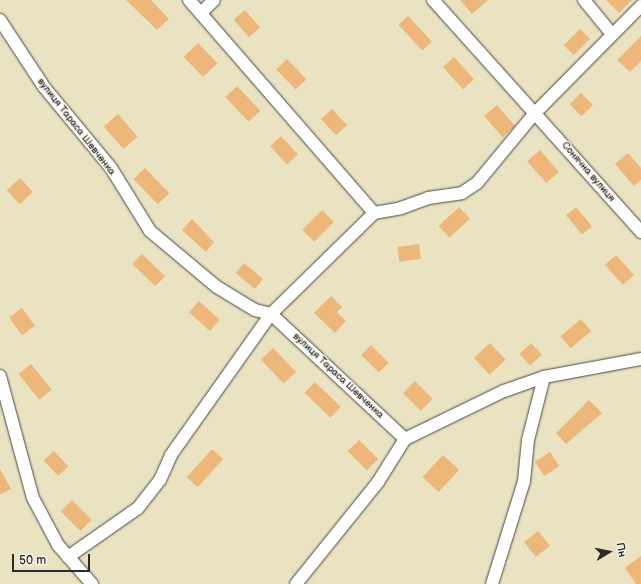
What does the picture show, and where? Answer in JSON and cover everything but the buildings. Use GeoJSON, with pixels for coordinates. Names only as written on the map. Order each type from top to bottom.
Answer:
{"type":"FeatureCollection","features":[{"type":"Feature","properties":{"kind":"street"},"geometry":{"type":"LineString","coordinates":[[189,0],[374,213]]}},
{"type":"Feature","properties":{"kind":"street"},"geometry":{"type":"LineString","coordinates":[[201,13],[214,0]]}},
{"type":"Feature","properties":{"kind":"street","name":"Сонячна вулиця"},"geometry":{"type":"LineString","coordinates":[[433,0],[641,232]]}},
{"type":"Feature","properties":{"kind":"street"},"geometry":{"type":"LineString","coordinates":[[584,0],[612,33]]}},
{"type":"Feature","properties":{"kind":"street"},"geometry":{"type":"LineString","coordinates":[[68,557],[138,508],[160,480],[171,455],[271,314],[374,213],[400,208],[428,198],[462,193],[477,183],[535,112],[612,33],[641,6]]}},
{"type":"Feature","properties":{"kind":"street","name":"вулиця Тараса Шевченка"},"geometry":{"type":"LineString","coordinates":[[0,20],[44,88],[111,168],[150,231],[217,288],[255,310],[271,314],[405,439]]}},
{"type":"Feature","properties":{"kind":"street"},"geometry":{"type":"LineString","coordinates":[[296,584],[378,482],[405,439],[504,391],[544,377],[641,359]]}},
{"type":"Feature","properties":{"kind":"street"},"geometry":{"type":"LineString","coordinates":[[0,376],[32,498],[58,545],[92,584]]}},
{"type":"Feature","properties":{"kind":"street"},"geometry":{"type":"LineString","coordinates":[[492,584],[524,481],[528,440],[544,377]]}}]}
